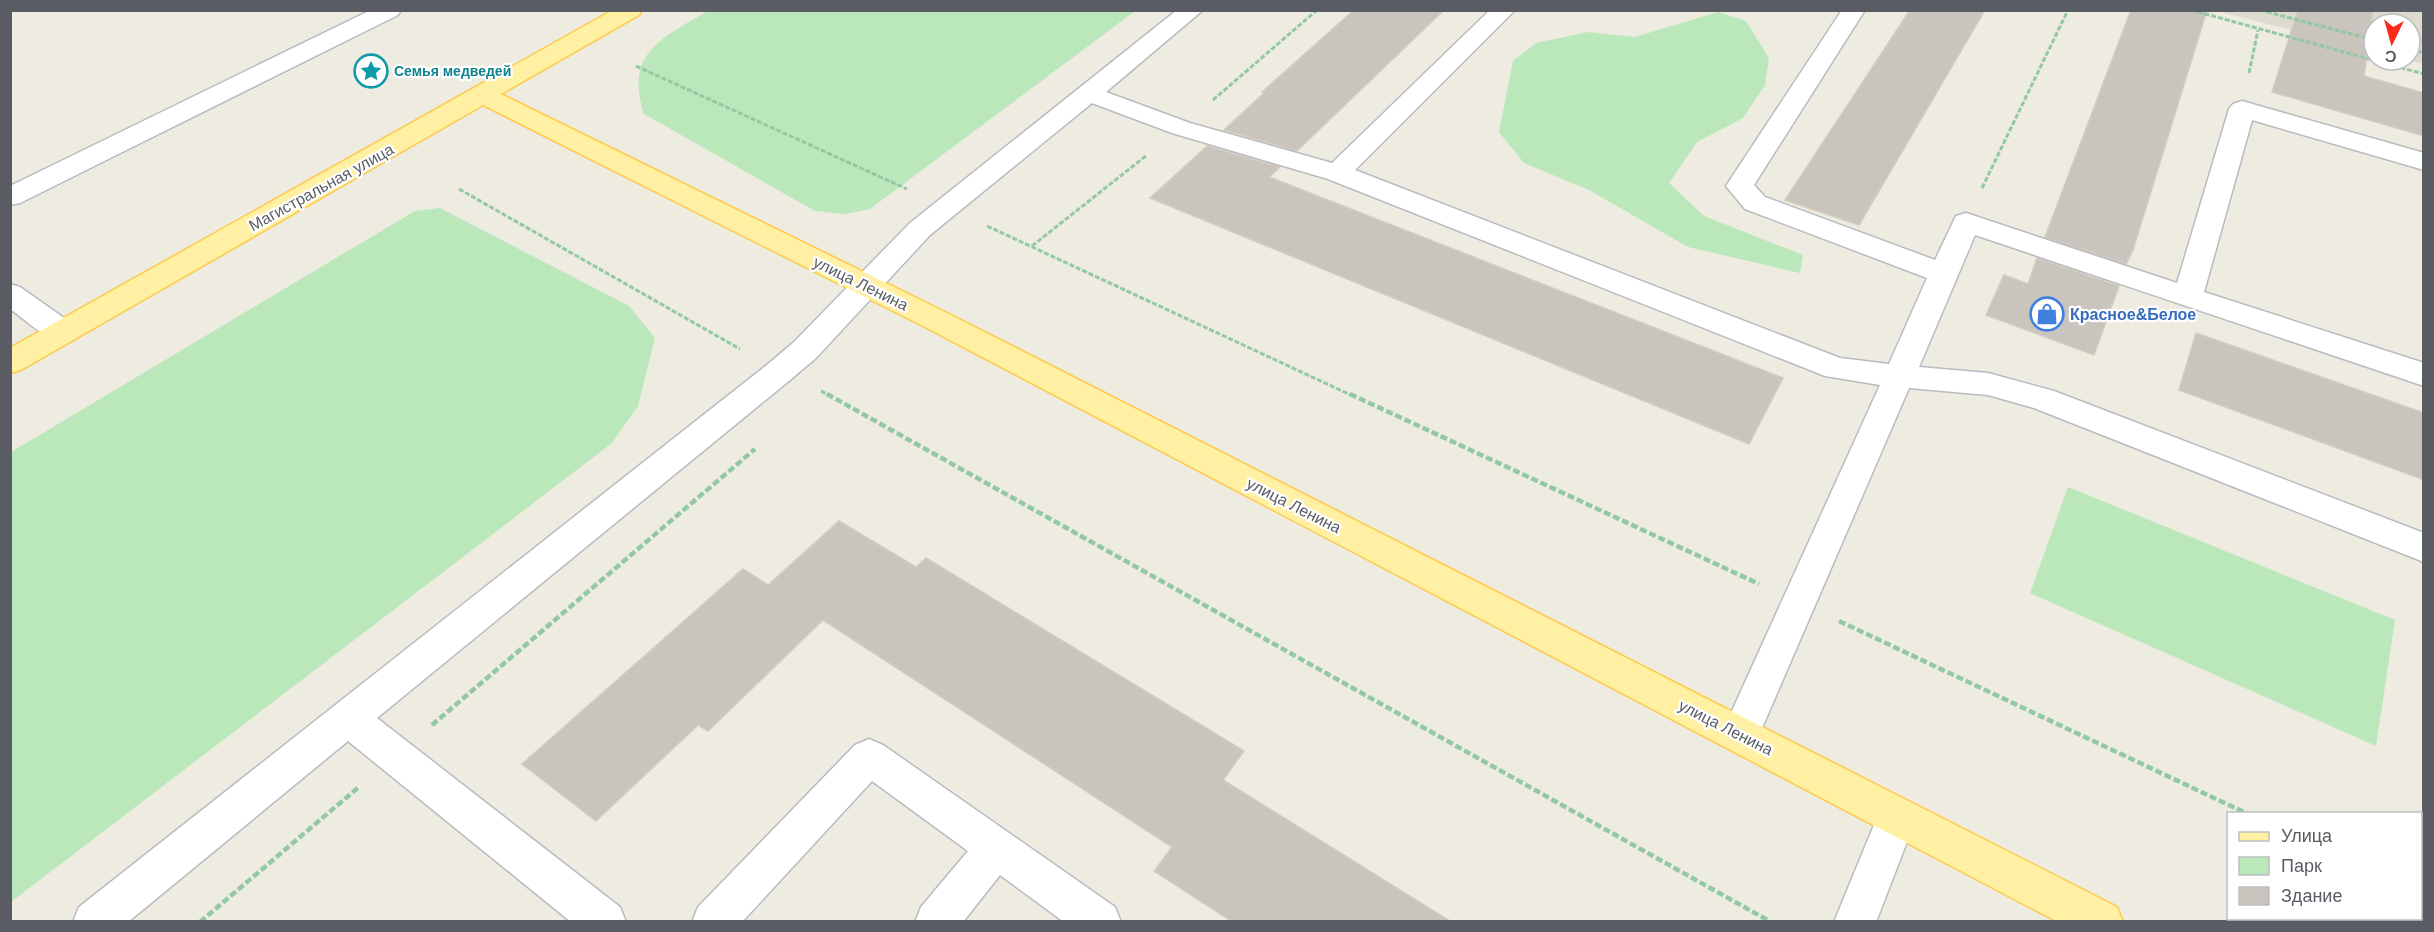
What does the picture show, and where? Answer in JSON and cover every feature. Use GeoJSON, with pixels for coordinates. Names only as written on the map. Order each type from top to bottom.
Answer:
{"type":"FeatureCollection","features":[{"type":"Feature","properties":{"kind":"main road","name":"Магистральная улица"},"geometry":{"type":"LineString","coordinates":[[10,362],[631,10]]}},
{"type":"Feature","properties":{"kind":"main road","name":"улица Ленина"},"geometry":{"type":"LineString","coordinates":[[483,95],[866,286],[2102,921]]}},
{"type":"Feature","properties":{"kind":"street"},"geometry":{"type":"LineString","coordinates":[[10,197],[390,10]]}},
{"type":"Feature","properties":{"kind":"street"},"geometry":{"type":"LineString","coordinates":[[94,921],[779,372],[805,350],[920,229],[1192,10]]}},
{"type":"Feature","properties":{"kind":"street"},"geometry":{"type":"LineString","coordinates":[[1337,173],[1504,10]]}},
{"type":"Feature","properties":{"kind":"street"},"geometry":{"type":"LineString","coordinates":[[1854,10],[1740,186],[1755,203],[1943,273]]}},
{"type":"Feature","properties":{"kind":"street"},"geometry":{"type":"LineString","coordinates":[[1087,93],[1180,128],[1337,173],[1836,368],[1988,384],[2043,399],[2424,548]]}},
{"type":"Feature","properties":{"kind":"street"},"geometry":{"type":"LineString","coordinates":[[2188,297],[2242,109],[2424,162]]}},
{"type":"Feature","properties":{"kind":"street"},"geometry":{"type":"LineString","coordinates":[[1740,735],[1966,222],[2424,375]]}},
{"type":"Feature","properties":{"kind":"street"},"geometry":{"type":"LineString","coordinates":[[10,294],[63,332]]}},
{"type":"Feature","properties":{"kind":"street"},"geometry":{"type":"LineString","coordinates":[[348,718],[605,921]]}},
{"type":"Feature","properties":{"kind":"street"},"geometry":{"type":"LineString","coordinates":[[713,921],[869,757],[1100,921]]}},
{"type":"Feature","properties":{"kind":"street"},"geometry":{"type":"LineString","coordinates":[[1855,921],[1897,816]]}},
{"type":"Feature","properties":{"kind":"street"},"geometry":{"type":"LineString","coordinates":[[936,921],[996,848]]}},
{"type":"Feature","properties":{"kind":"path"},"geometry":{"type":"LineString","coordinates":[[1966,222],[2068,10]]}},
{"type":"Feature","properties":{"kind":"path"},"geometry":{"type":"LineString","coordinates":[[2191,10],[2424,74]]}},
{"type":"Feature","properties":{"kind":"path"},"geometry":{"type":"LineString","coordinates":[[2260,10],[2362,37]]}},
{"type":"Feature","properties":{"kind":"path"},"geometry":{"type":"LineString","coordinates":[[2242,109],[2258,30]]}},
{"type":"Feature","properties":{"kind":"path"},"geometry":{"type":"LineString","coordinates":[[636,66],[1799,602],[2246,812]]}},
{"type":"Feature","properties":{"kind":"path"},"geometry":{"type":"LineString","coordinates":[[459,189],[779,372],[822,392],[1771,921]]}},
{"type":"Feature","properties":{"kind":"path"},"geometry":{"type":"LineString","coordinates":[[813,399],[822,392]]}},
{"type":"Feature","properties":{"kind":"path"},"geometry":{"type":"LineString","coordinates":[[200,921],[759,446]]}},
{"type":"Feature","properties":{"kind":"shaded area"},"geometry":{"type":"Polygon","coordinates":[[[2217,11],[2423,11],[2423,64],[2422,12],[2362,12],[2362,48],[2217,11]]]}},
{"type":"Feature","properties":{"kind":"green space"},"geometry":{"type":"Polygon","coordinates":[[[708,11],[1135,11],[870,209],[845,214],[815,211],[644,114],[639,93],[639,76],[643,62],[662,39],[708,11]]]}},
{"type":"Feature","properties":{"kind":"green space"},"geometry":{"type":"Polygon","coordinates":[[[1718,12],[1746,21],[1769,58],[1765,85],[1743,118],[1697,142],[1669,183],[1704,216],[1803,255],[1800,273],[1688,247],[1589,190],[1524,163],[1499,132],[1513,61],[1536,43],[1588,32],[1635,37],[1718,12]]]}},
{"type":"Feature","properties":{"kind":"green space"},"geometry":{"type":"Polygon","coordinates":[[[440,208],[629,306],[655,338],[638,406],[612,443],[11,902],[11,452],[415,211],[440,208]]]}},
{"type":"Feature","properties":{"kind":"green space"},"geometry":{"type":"Polygon","coordinates":[[[2068,487],[2395,620],[2376,746],[2030,593],[2068,487]]]}},
{"type":"Feature","properties":{"kind":"building"},"geometry":{"type":"Polygon","coordinates":[[[1354,10],[1444,10],[1297,151],[1224,130],[1264,93],[1262,92],[1354,10]]]}},
{"type":"Feature","properties":{"kind":"building"},"geometry":{"type":"Polygon","coordinates":[[[1910,10],[1985,10],[1859,225],[1785,200],[1910,10]]]}},
{"type":"Feature","properties":{"kind":"building"},"geometry":{"type":"Polygon","coordinates":[[[2131,10],[2207,10],[2133,250],[2126,264],[2045,237],[2131,10]]]}},
{"type":"Feature","properties":{"kind":"building"},"geometry":{"type":"Polygon","coordinates":[[[2298,10],[2373,10],[2373,12],[2362,12],[2362,72],[2365,72],[2364,76],[2424,93],[2424,136],[2272,92],[2298,10]]]}},
{"type":"Feature","properties":{"kind":"building"},"geometry":{"type":"Polygon","coordinates":[[[1207,146],[1280,167],[1269,177],[1783,378],[1749,444],[1150,198],[1207,146]]]}},
{"type":"Feature","properties":{"kind":"building","name":"Красное&Белое"},"geometry":{"type":"Polygon","coordinates":[[[2037,258],[2119,286],[2094,355],[1986,315],[2004,275],[2028,284],[2037,258]]]}},
{"type":"Feature","properties":{"kind":"building"},"geometry":{"type":"Polygon","coordinates":[[[2196,333],[2424,413],[2424,480],[2179,390],[2196,333]]]}},
{"type":"Feature","properties":{"kind":"building"},"geometry":{"type":"Polygon","coordinates":[[[839,521],[916,567],[926,558],[1244,751],[1223,780],[1450,921],[1231,921],[1154,871],[1172,847],[823,620],[708,731],[698,725],[596,821],[522,764],[743,569],[768,585],[839,521]]]}},
{"type":"Feature","properties":{"kind":"place","name":"Семья медведей"},"geometry":{"type":"Point","coordinates":[371,71]}},
{"type":"Feature","properties":{"kind":"place","name":"Красное&Белое"},"geometry":{"type":"Point","coordinates":[2047,314]}}]}
